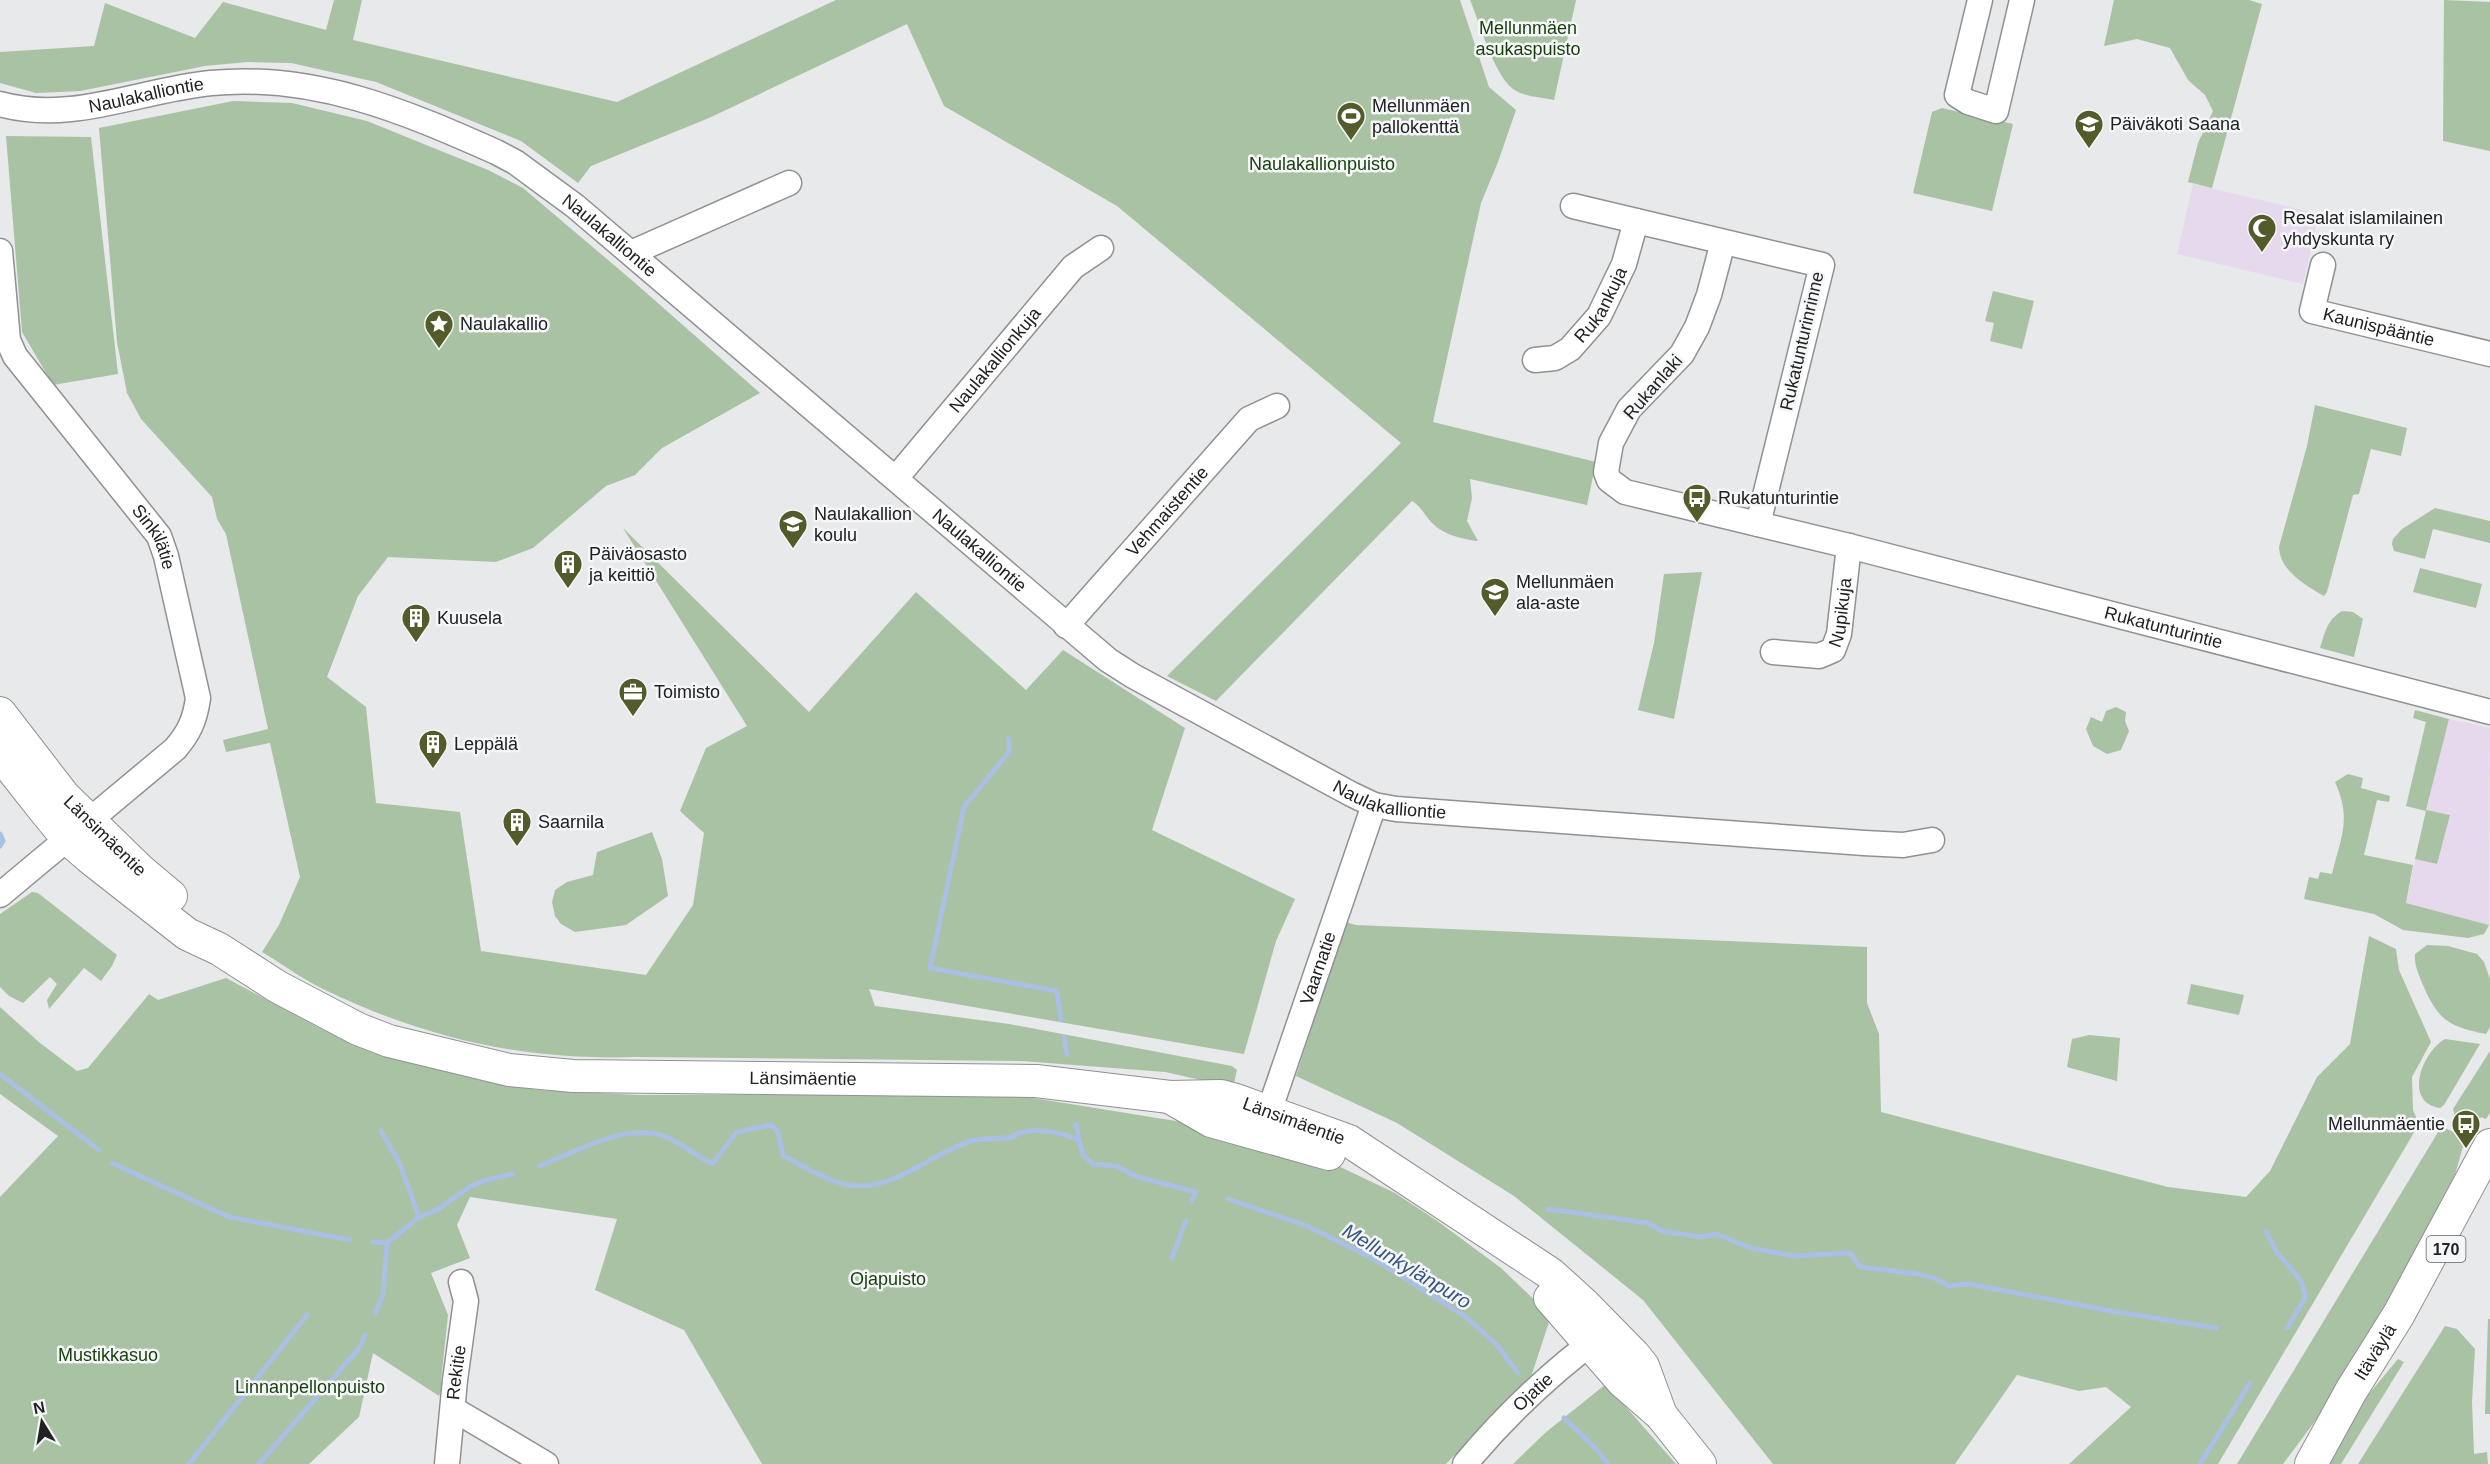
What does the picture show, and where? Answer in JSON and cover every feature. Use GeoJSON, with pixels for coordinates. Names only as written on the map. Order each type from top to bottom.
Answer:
{"type":"FeatureCollection","features":[{"type":"Feature","properties":{"kind":"main road","name":"Länsimäentie"},"geometry":{"type":"LineString","coordinates":[[0,712],[64,796],[79,830],[112,876],[187,934],[219,949],[308,1004],[362,1018],[393,1030],[436,1052],[509,1070],[573,1076],[1036,1081],[1170,1097],[1221,1096],[1265,1122],[1349,1141],[1551,1274],[1600,1336],[1643,1366],[1660,1415],[1700,1464]]}},
{"type":"Feature","properties":{"kind":"main road","name":"Länsimäentie"},"geometry":{"type":"LineString","coordinates":[[0,754],[15,776],[79,830]]}},
{"type":"Feature","properties":{"kind":"main road","name":"Itäväylä"},"geometry":{"type":"LineString","coordinates":[[2311,1464],[2351,1391],[2399,1314],[2490,1145]]}},
{"type":"Feature","properties":{"kind":"main road","name":"Itäväylä"},"geometry":{"type":"LineString","coordinates":[[2399,1314],[2432,1270],[2490,1180]]}},
{"type":"Feature","properties":{"kind":"main road","name":"Itäväylä"},"geometry":{"type":"LineString","coordinates":[[2294,1464],[2351,1391]]}},
{"type":"Feature","properties":{"kind":"street"},"geometry":{"type":"LineString","coordinates":[[1980,0],[1957,95],[1968,102],[1996,111],[2022,0]]}},
{"type":"Feature","properties":{"kind":"street","name":"Naulakalliontie"},"geometry":{"type":"LineString","coordinates":[[0,105],[26,110],[67,111],[176,88],[231,81],[284,82],[334,90],[374,103],[465,138],[515,162],[562,196],[631,253],[1108,660],[1133,676],[1374,805],[1396,809],[1864,843],[1903,845],[1932,840]]}},
{"type":"Feature","properties":{"kind":"street"},"geometry":{"type":"LineString","coordinates":[[631,253],[789,183]]}},
{"type":"Feature","properties":{"kind":"street","name":"Rukatunturinrinne"},"geometry":{"type":"LineString","coordinates":[[1573,206],[1822,265],[1758,524]]}},
{"type":"Feature","properties":{"kind":"street","name":"Rukankuja"},"geometry":{"type":"LineString","coordinates":[[1535,360],[1555,358],[1570,349],[1599,316],[1624,264],[1636,221]]}},
{"type":"Feature","properties":{"kind":"street","name":"Rukanlaki"},"geometry":{"type":"LineString","coordinates":[[1625,492],[1609,480],[1606,472],[1611,443],[1629,409],[1682,354],[1697,327],[1709,295],[1723,242]]}},
{"type":"Feature","properties":{"kind":"street","name":"Naulakallionkuja"},"geometry":{"type":"LineString","coordinates":[[896,478],[1073,267],[1101,248]]}},
{"type":"Feature","properties":{"kind":"street","name":"Sinkilätie"},"geometry":{"type":"LineString","coordinates":[[0,252],[8,340],[15,356],[159,536],[166,556],[198,698],[195,718],[188,734],[175,749],[0,896]]}},
{"type":"Feature","properties":{"kind":"street","name":"Kaunispääntie"},"geometry":{"type":"LineString","coordinates":[[2323,265],[2312,311],[2490,354]]}},
{"type":"Feature","properties":{"kind":"street","name":"Vehmaistentie"},"geometry":{"type":"LineString","coordinates":[[1066,626],[1249,419],[1277,406]]}},
{"type":"Feature","properties":{"kind":"street","name":"Rukatunturintie"},"geometry":{"type":"LineString","coordinates":[[1625,492],[1849,546],[2490,712]]}},
{"type":"Feature","properties":{"kind":"street","name":"Nupikuja"},"geometry":{"type":"LineString","coordinates":[[1773,652],[1819,656],[1833,650],[1839,634],[1849,546]]}},
{"type":"Feature","properties":{"kind":"street","name":"Vaarnatie"},"geometry":{"type":"LineString","coordinates":[[1265,1122],[1374,805]]}},
{"type":"Feature","properties":{"kind":"street","name":"Rekitie"},"geometry":{"type":"LineString","coordinates":[[447,1464],[466,1301],[461,1282]]}},
{"type":"Feature","properties":{"kind":"street","name":"Ojatie"},"geometry":{"type":"LineString","coordinates":[[1465,1464],[1511,1412],[1556,1370],[1600,1336]]}},
{"type":"Feature","properties":{"kind":"street"},"geometry":{"type":"LineString","coordinates":[[453,1409],[546,1464]]}},
{"type":"Feature","properties":{"kind":"shaded area"},"geometry":{"type":"Polygon","coordinates":[[[2193,184],[2319,214],[2303,284],[2177,254],[2193,184]]]}},
{"type":"Feature","properties":{"kind":"shaded area"},"geometry":{"type":"Polygon","coordinates":[[[2449,719],[2490,728],[2489,925],[2406,903],[2449,719]]]}},
{"type":"Feature","properties":{"kind":"green space","name":"Naulakallionpuisto"},"geometry":{"type":"Polygon","coordinates":[[[334,0],[362,0],[353,40],[617,102],[836,0],[1460,0],[1489,87],[1516,110],[1481,203],[1433,422],[1596,462],[1587,505],[1470,479],[1472,498],[1467,521],[1478,541],[1459,538],[1442,531],[1412,501],[1216,701],[1167,676],[1401,443],[1117,206],[944,106],[907,24],[709,118],[591,166],[578,183],[521,141],[376,82],[291,63],[247,62],[205,66],[80,91],[36,93],[0,83],[0,52],[94,46],[105,3],[195,38],[223,2],[326,30],[334,0]]]}},
{"type":"Feature","properties":{"kind":"green space","name":"Mellunmäen asukaspuisto"},"geometry":{"type":"Polygon","coordinates":[[[1470,0],[1576,0],[1554,100],[1522,94],[1506,82],[1493,60],[1470,0]]]}},
{"type":"Feature","properties":{"kind":"green space"},"geometry":{"type":"Polygon","coordinates":[[[2114,0],[2249,0],[2262,4],[2212,188],[2188,182],[2198,143],[2213,111],[2205,95],[2188,80],[2170,48],[2137,39],[2104,46],[2114,0]]]}},
{"type":"Feature","properties":{"kind":"green space"},"geometry":{"type":"Polygon","coordinates":[[[2444,0],[2490,2],[2490,151],[2443,141],[2444,0]]]}},
{"type":"Feature","properties":{"kind":"green space"},"geometry":{"type":"Polygon","coordinates":[[[233,101],[292,103],[367,121],[488,170],[523,188],[760,393],[662,448],[635,475],[606,486],[533,548],[496,562],[388,557],[358,596],[327,677],[366,707],[376,803],[460,812],[481,951],[646,975],[693,905],[704,833],[680,811],[706,748],[747,726],[623,528],[809,712],[916,592],[1026,690],[1063,650],[1185,728],[1152,830],[1295,899],[1276,941],[1244,1054],[869,989],[875,1006],[1009,1024],[1232,1066],[1237,1070],[1233,1087],[1165,1072],[1022,1061],[595,1057],[514,1050],[436,1033],[359,1005],[321,988],[262,952],[279,925],[300,877],[270,743],[226,752],[223,740],[268,729],[226,534],[217,519],[212,497],[141,419],[127,393],[117,342],[99,128],[233,101]]]}},
{"type":"Feature","properties":{"kind":"green space"},"geometry":{"type":"Polygon","coordinates":[[[1942,108],[2013,124],[1992,211],[1913,193],[1932,112],[1942,108]]]}},
{"type":"Feature","properties":{"kind":"green space"},"geometry":{"type":"Polygon","coordinates":[[[6,136],[91,137],[118,374],[53,385],[22,332],[6,136]]]}},
{"type":"Feature","properties":{"kind":"green space"},"geometry":{"type":"Polygon","coordinates":[[[1993,291],[2034,301],[2022,349],[1990,341],[1994,323],[1985,321],[1993,291]]]}},
{"type":"Feature","properties":{"kind":"green space"},"geometry":{"type":"Polygon","coordinates":[[[2315,405],[2407,428],[2401,456],[2371,449],[2359,494],[2353,495],[2324,596],[2302,582],[2289,570],[2280,556],[2279,547],[2307,446],[2315,405]]]}},
{"type":"Feature","properties":{"kind":"green space"},"geometry":{"type":"Polygon","coordinates":[[[2435,508],[2490,521],[2490,543],[2433,529],[2425,559],[2394,551],[2393,539],[2402,529],[2435,508]]]}},
{"type":"Feature","properties":{"kind":"green space"},"geometry":{"type":"Polygon","coordinates":[[[2420,568],[2482,584],[2476,608],[2413,592],[2420,568]]]}},
{"type":"Feature","properties":{"kind":"green space"},"geometry":{"type":"Polygon","coordinates":[[[1702,572],[1674,719],[1638,710],[1654,643],[1664,574],[1702,572]]]}},
{"type":"Feature","properties":{"kind":"green space"},"geometry":{"type":"Polygon","coordinates":[[[2342,611],[2353,612],[2363,619],[2354,657],[2320,648],[2330,622],[2342,611]]]}},
{"type":"Feature","properties":{"kind":"green space"},"geometry":{"type":"Polygon","coordinates":[[[2116,707],[2126,712],[2125,721],[2129,731],[2121,750],[2107,754],[2093,746],[2086,729],[2091,717],[2102,722],[2106,711],[2116,707]]]}},
{"type":"Feature","properties":{"kind":"green space"},"geometry":{"type":"Polygon","coordinates":[[[2415,710],[2449,719],[2426,810],[2450,815],[2437,864],[2415,859],[2426,811],[2406,806],[2426,722],[2413,718],[2415,710]]]}},
{"type":"Feature","properties":{"kind":"green space"},"geometry":{"type":"Polygon","coordinates":[[[2348,774],[2363,778],[2361,788],[2390,796],[2389,802],[2377,800],[2364,855],[2413,865],[2406,903],[2489,925],[2484,934],[2468,938],[2403,930],[2374,914],[2304,899],[2309,877],[2318,879],[2320,872],[2332,874],[2344,818],[2335,782],[2348,774]]]}},
{"type":"Feature","properties":{"kind":"green space"},"geometry":{"type":"Polygon","coordinates":[[[652,832],[662,859],[668,896],[626,925],[575,932],[561,924],[555,916],[552,902],[555,890],[567,882],[593,875],[597,852],[652,832]]]}},
{"type":"Feature","properties":{"kind":"green space"},"geometry":{"type":"Polygon","coordinates":[[[32,892],[38,893],[117,955],[101,981],[84,968],[49,1009],[47,1000],[57,984],[50,977],[23,1003],[9,996],[0,987],[0,914],[32,892]]]}},
{"type":"Feature","properties":{"kind":"green space"},"geometry":{"type":"Polygon","coordinates":[[[1346,922],[1356,925],[1867,947],[1867,1003],[1879,1034],[1881,1112],[2168,1187],[2246,1197],[2270,1171],[2317,1077],[2350,1044],[2369,936],[2396,949],[2399,970],[2431,1042],[2412,1077],[2413,1110],[2419,1124],[2218,1464],[2069,1464],[2131,1407],[2106,1387],[2079,1391],[2017,1375],[1955,1464],[1773,1464],[1643,1300],[1514,1196],[1397,1123],[1296,1076],[1346,922]]]}},
{"type":"Feature","properties":{"kind":"green space"},"geometry":{"type":"Polygon","coordinates":[[[2427,945],[2448,946],[2477,954],[2484,962],[2490,979],[2490,1027],[2486,1034],[2454,1025],[2446,1020],[2428,997],[2415,962],[2415,954],[2427,945]]]}},
{"type":"Feature","properties":{"kind":"green space","name":"Ojapuisto"},"geometry":{"type":"Polygon","coordinates":[[[226,978],[323,1030],[375,1050],[484,1081],[538,1090],[639,1095],[891,1094],[1027,1097],[1219,1128],[1334,1164],[1395,1193],[1501,1268],[1551,1316],[1531,1377],[1446,1464],[762,1464],[684,1330],[595,1290],[617,1219],[470,1197],[457,1225],[470,1258],[431,1273],[448,1315],[441,1381],[443,1385],[439,1396],[373,1353],[359,1417],[309,1464],[0,1464],[0,1197],[58,1136],[0,1094],[0,1007],[40,1043],[77,1071],[88,1068],[149,994],[158,1000],[226,978]]]}},
{"type":"Feature","properties":{"kind":"green space"},"geometry":{"type":"Polygon","coordinates":[[[2191,984],[2244,995],[2239,1015],[2187,1004],[2191,984]]]}},
{"type":"Feature","properties":{"kind":"green space"},"geometry":{"type":"Polygon","coordinates":[[[2089,1035],[2120,1038],[2117,1081],[2067,1067],[2072,1039],[2089,1035]]]}},
{"type":"Feature","properties":{"kind":"green space"},"geometry":{"type":"Polygon","coordinates":[[[2445,1039],[2480,1044],[2444,1105],[2440,1108],[2428,1104],[2419,1087],[2424,1065],[2437,1045],[2445,1039]]]}},
{"type":"Feature","properties":{"kind":"green space"},"geometry":{"type":"Polygon","coordinates":[[[2490,1051],[2490,1113],[2486,1119],[2481,1117],[2472,1131],[2456,1120],[2453,1109],[2490,1051]]]}},
{"type":"Feature","properties":{"kind":"green space"},"geometry":{"type":"Polygon","coordinates":[[[2444,1127],[2465,1139],[2445,1211],[2348,1377],[2283,1464],[2237,1464],[2440,1129],[2444,1127]]]}},
{"type":"Feature","properties":{"kind":"green space"},"geometry":{"type":"Polygon","coordinates":[[[2488,1319],[2490,1319],[2490,1414],[2485,1414],[2488,1319]]]}},
{"type":"Feature","properties":{"kind":"green space"},"geometry":{"type":"Polygon","coordinates":[[[2445,1326],[2457,1329],[2475,1349],[2472,1402],[2474,1454],[2487,1452],[2488,1464],[2358,1464],[2445,1326]]]}},
{"type":"Feature","properties":{"kind":"green space"},"geometry":{"type":"Polygon","coordinates":[[[2398,1359],[2404,1362],[2341,1464],[2322,1464],[2369,1394],[2398,1359]]]}},
{"type":"Feature","properties":{"kind":"green space"},"geometry":{"type":"Polygon","coordinates":[[[1606,1384],[1676,1464],[1513,1464],[1545,1433],[1606,1384]]]}},
{"type":"Feature","properties":{"kind":"waterway"},"geometry":{"type":"LineString","coordinates":[[1009,739],[1009,752],[964,807],[930,968],[1057,991],[1061,1020]]}},
{"type":"Feature","properties":{"kind":"waterway"},"geometry":{"type":"LineString","coordinates":[[0,834],[3,841],[0,846]]}},
{"type":"Feature","properties":{"kind":"waterway"},"geometry":{"type":"LineString","coordinates":[[1064,1037],[1067,1055]]}},
{"type":"Feature","properties":{"kind":"waterway","name":"Mellunkylänpuro"},"geometry":{"type":"LineString","coordinates":[[0,1074],[99,1150]]}},
{"type":"Feature","properties":{"kind":"waterway"},"geometry":{"type":"LineString","coordinates":[[1076,1124],[1079,1140]]}},
{"type":"Feature","properties":{"kind":"waterway","name":"Mellunkylänpuro"},"geometry":{"type":"LineString","coordinates":[[540,1166],[600,1141],[632,1133],[664,1136],[712,1164],[737,1132],[771,1125],[778,1132],[783,1156],[840,1183],[860,1186],[889,1180],[971,1141],[1007,1138],[1027,1131],[1042,1131],[1058,1133],[1079,1140],[1083,1155],[1093,1164],[1117,1166],[1135,1176],[1196,1192],[1191,1201]]}},
{"type":"Feature","properties":{"kind":"waterway"},"geometry":{"type":"LineString","coordinates":[[381,1131],[399,1162],[419,1217]]}},
{"type":"Feature","properties":{"kind":"waterway","name":"Mellunkylänpuro"},"geometry":{"type":"LineString","coordinates":[[112,1163],[229,1217],[350,1240]]}},
{"type":"Feature","properties":{"kind":"waterway","name":"Mellunkylänpuro"},"geometry":{"type":"LineString","coordinates":[[373,1242],[387,1243],[419,1217],[437,1210],[469,1187],[486,1180],[513,1174]]}},
{"type":"Feature","properties":{"kind":"waterway","name":"Mellunkylänpuro"},"geometry":{"type":"LineString","coordinates":[[1228,1199],[1307,1226],[1374,1259],[1466,1317],[1497,1345],[1518,1373]]}},
{"type":"Feature","properties":{"kind":"waterway"},"geometry":{"type":"LineString","coordinates":[[1548,1209],[1648,1223],[1662,1231],[1701,1237],[1716,1234],[1751,1248],[1794,1256],[1850,1253],[1860,1267],[1920,1274],[1941,1281],[1948,1286],[1969,1284],[2216,1328]]}},
{"type":"Feature","properties":{"kind":"waterway"},"geometry":{"type":"LineString","coordinates":[[1172,1258],[1186,1221]]}},
{"type":"Feature","properties":{"kind":"waterway"},"geometry":{"type":"LineString","coordinates":[[2266,1231],[2276,1251],[2301,1281],[2305,1294],[2304,1300],[2287,1328]]}},
{"type":"Feature","properties":{"kind":"waterway"},"geometry":{"type":"LineString","coordinates":[[375,1313],[383,1295],[387,1243]]}},
{"type":"Feature","properties":{"kind":"waterway"},"geometry":{"type":"LineString","coordinates":[[189,1464],[307,1315]]}},
{"type":"Feature","properties":{"kind":"waterway"},"geometry":{"type":"LineString","coordinates":[[259,1464],[360,1347],[365,1335]]}},
{"type":"Feature","properties":{"kind":"waterway"},"geometry":{"type":"LineString","coordinates":[[2200,1464],[2250,1383]]}},
{"type":"Feature","properties":{"kind":"waterway","name":"Mellunkylänpuro"},"geometry":{"type":"LineString","coordinates":[[1564,1418],[1608,1464]]}},
{"type":"Feature","properties":{"kind":"place","name":"Mellunmäen pallokenttä"},"geometry":{"type":"Point","coordinates":[1351,142]}},
{"type":"Feature","properties":{"kind":"place","name":"Päiväkoti Saana"},"geometry":{"type":"Point","coordinates":[2089,150]}},
{"type":"Feature","properties":{"kind":"place","name":"Resalat islamilainen yhdyskunta ry"},"geometry":{"type":"Point","coordinates":[2262,254]}},
{"type":"Feature","properties":{"kind":"place","name":"Naulakallio"},"geometry":{"type":"Point","coordinates":[439,350]}},
{"type":"Feature","properties":{"kind":"place","name":"Rukatunturintie"},"geometry":{"type":"Point","coordinates":[1697,524]}},
{"type":"Feature","properties":{"kind":"place","name":"Naulakallion koulu"},"geometry":{"type":"Point","coordinates":[793,550]}},
{"type":"Feature","properties":{"kind":"place","name":"Päiväosasto ja keittiö"},"geometry":{"type":"Point","coordinates":[568,590]}},
{"type":"Feature","properties":{"kind":"place","name":"Mellunmäen ala-aste"},"geometry":{"type":"Point","coordinates":[1495,618]}},
{"type":"Feature","properties":{"kind":"place","name":"Kuusela"},"geometry":{"type":"Point","coordinates":[416,644]}},
{"type":"Feature","properties":{"kind":"place","name":"Toimisto"},"geometry":{"type":"Point","coordinates":[633,718]}},
{"type":"Feature","properties":{"kind":"place","name":"Leppälä"},"geometry":{"type":"Point","coordinates":[433,770]}},
{"type":"Feature","properties":{"kind":"place","name":"Saarnila"},"geometry":{"type":"Point","coordinates":[517,848]}},
{"type":"Feature","properties":{"kind":"place","name":"Mellunmäentie"},"geometry":{"type":"Point","coordinates":[2466,1150]}},
{"type":"Feature","properties":{"kind":"park label","name":"Mustikkasuo"},"geometry":{"type":"Point","coordinates":[108,1355]}},
{"type":"Feature","properties":{"kind":"park label","name":"Linnanpellonpuisto"},"geometry":{"type":"Point","coordinates":[310,1387]}}]}
